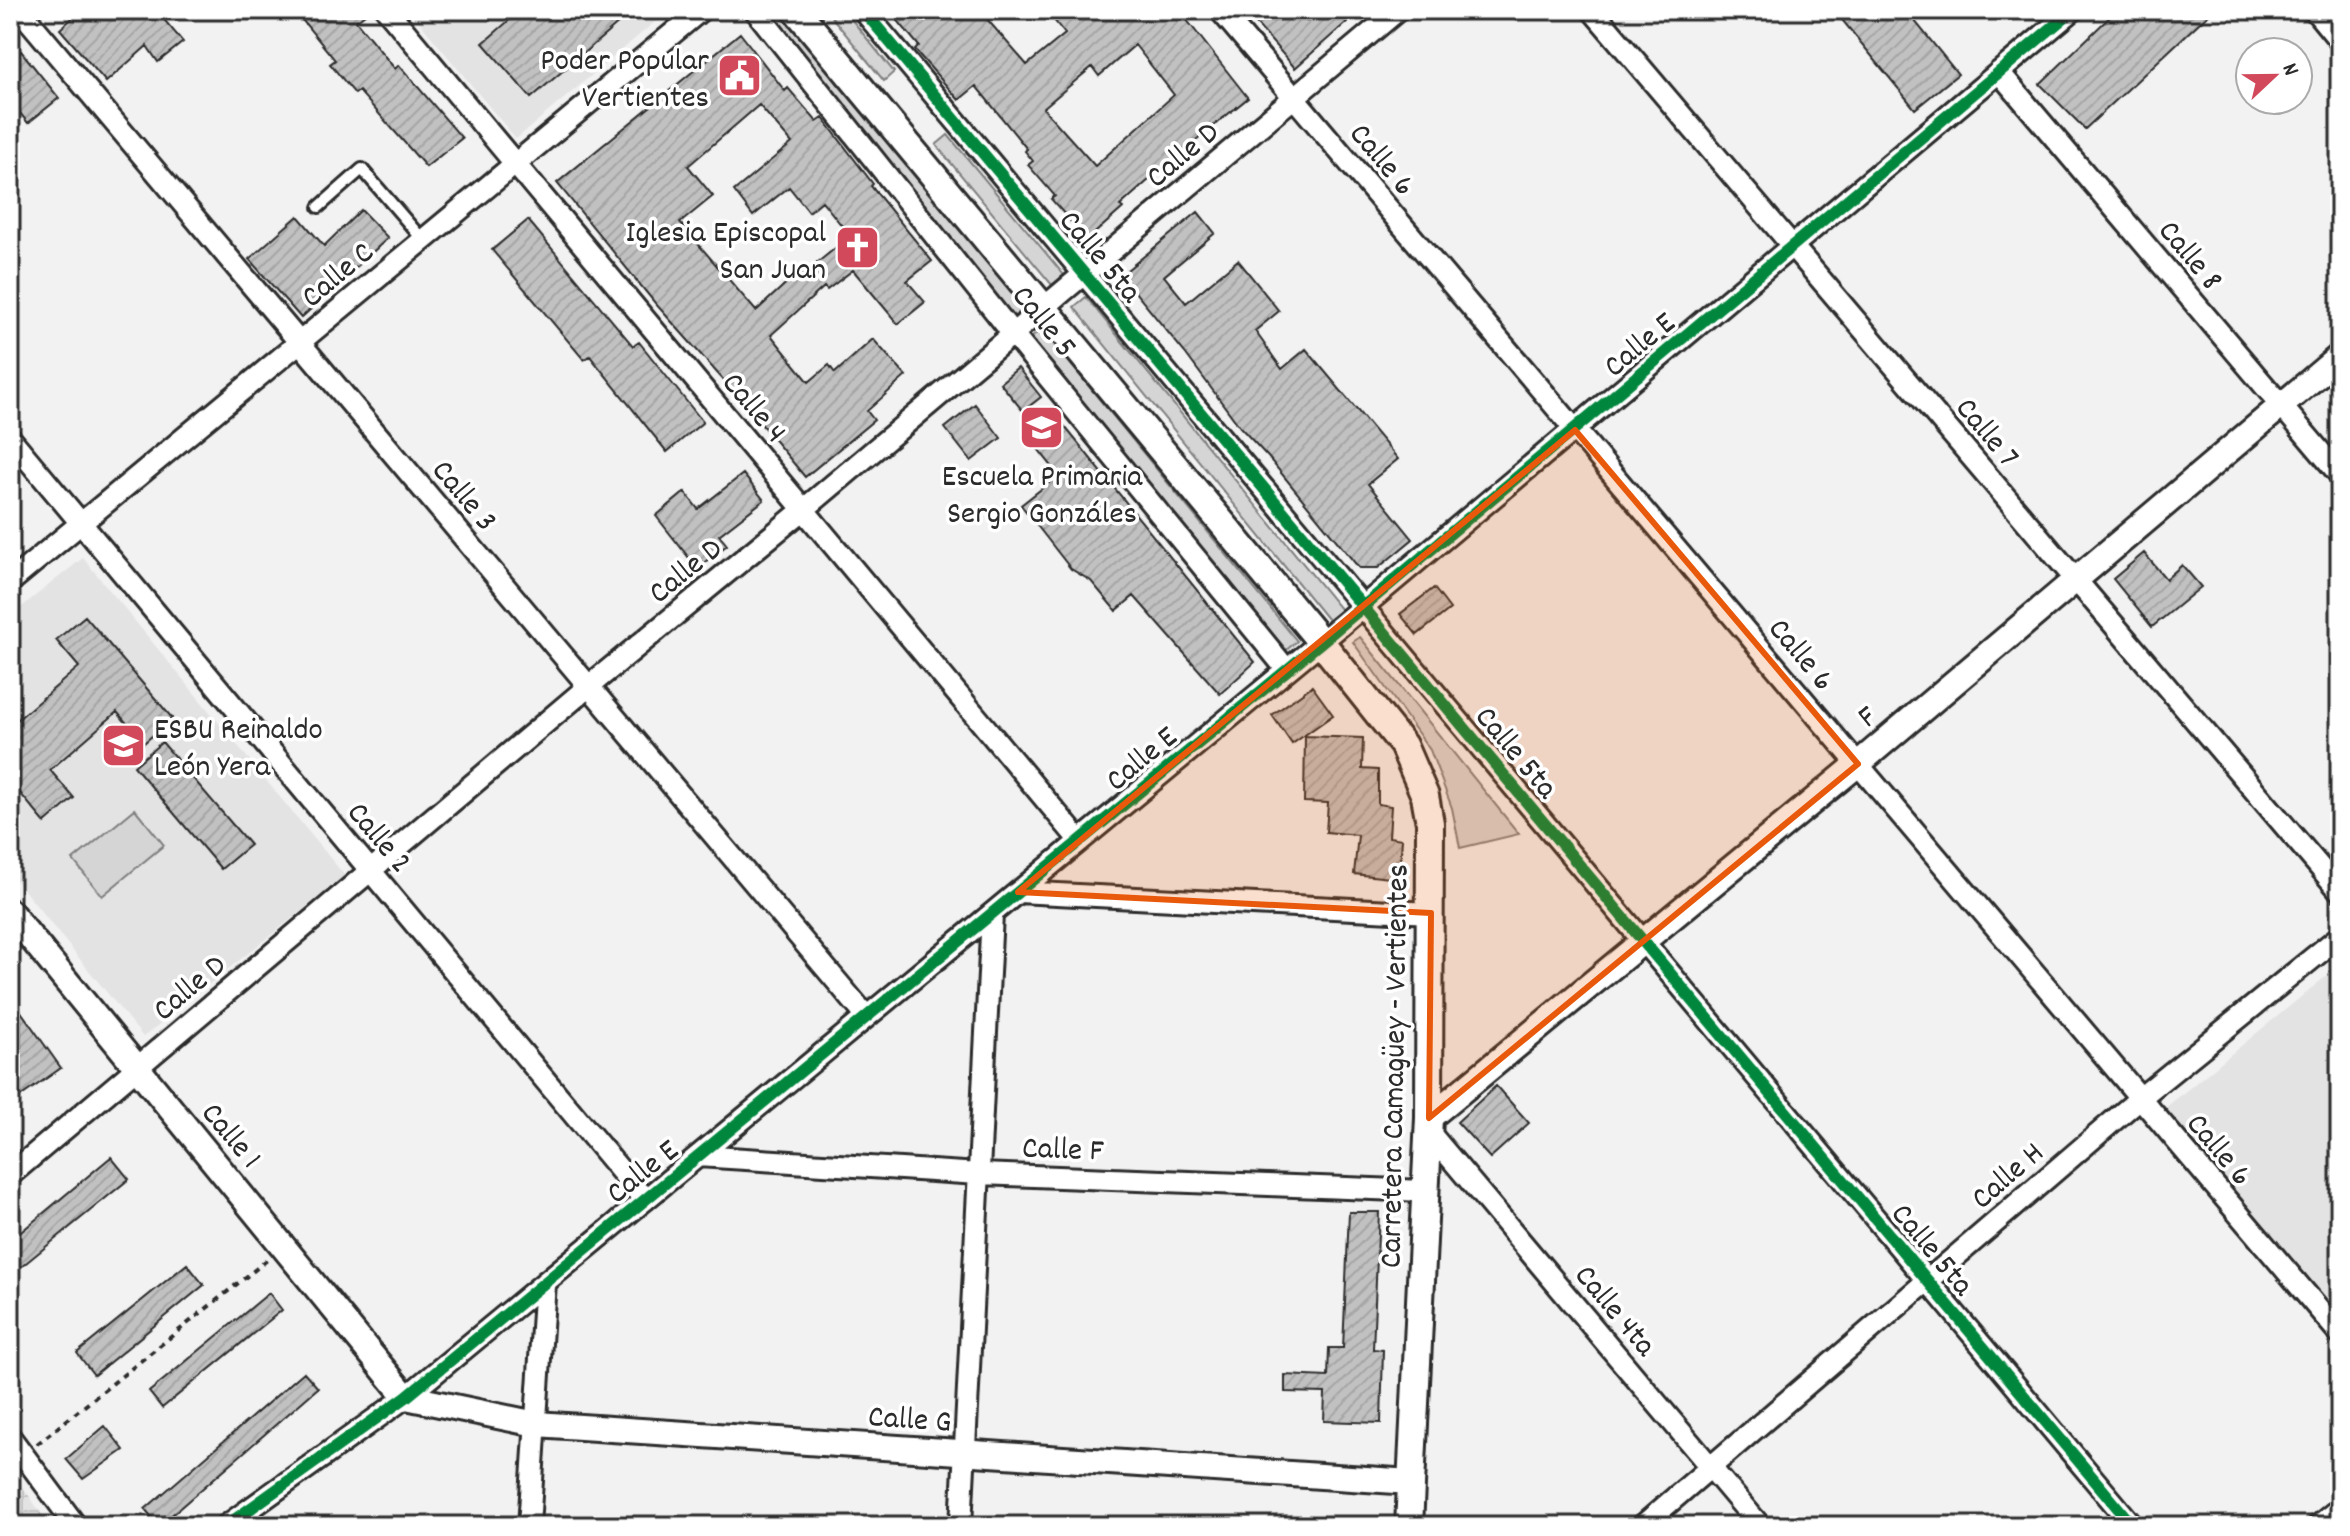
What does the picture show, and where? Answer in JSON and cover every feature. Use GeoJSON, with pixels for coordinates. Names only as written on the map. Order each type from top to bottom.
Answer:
{"type":"FeatureCollection","features":[{"type":"Feature","properties":{"kind":"main road","name":"Calle 5"},"geometry":{"type":"LineString","coordinates":[[796,10],[1321,642]]}},
{"type":"Feature","properties":{"kind":"main road","name":"Carretera Camagüey - Vertientes"},"geometry":{"type":"LineString","coordinates":[[1321,642],[1403,745],[1425,796],[1430,823],[1428,1124],[1409,1526]]}},
{"type":"Feature","properties":{"kind":"street"},"geometry":{"type":"LineString","coordinates":[[10,20],[21,10]]}},
{"type":"Feature","properties":{"kind":"street","name":"Calle 3"},"geometry":{"type":"LineString","coordinates":[[21,10],[866,1016]]}},
{"type":"Feature","properties":{"kind":"street","name":"Calle 4"},"geometry":{"type":"LineString","coordinates":[[387,10],[1080,841]]}},
{"type":"Feature","properties":{"kind":"street","name":"Calle C"},"geometry":{"type":"LineString","coordinates":[[10,582],[701,10]]}},
{"type":"Feature","properties":{"kind":"street","name":"Calle 5"},"geometry":{"type":"LineString","coordinates":[[755,10],[1013,334],[1287,670]]}},
{"type":"Feature","properties":{"kind":"street","name":"Calle 5ta"},"geometry":{"type":"LineString","coordinates":[[863,10],[2133,1526]]}},
{"type":"Feature","properties":{"kind":"street","name":"Calle 6"},"geometry":{"type":"LineString","coordinates":[[1220,10],[2340,1334]]}},
{"type":"Feature","properties":{"kind":"street","name":"Calle D"},"geometry":{"type":"LineString","coordinates":[[10,1175],[1398,10]]}},
{"type":"Feature","properties":{"kind":"street","name":"Calle 7"},"geometry":{"type":"LineString","coordinates":[[1592,10],[2340,891]]}},
{"type":"Feature","properties":{"kind":"street","name":"Calle E"},"geometry":{"type":"LineString","coordinates":[[226,1526],[406,1397],[1321,642],[2073,10]]}},
{"type":"Feature","properties":{"kind":"street"},"geometry":{"type":"LineString","coordinates":[[2317,10],[2340,38]]}},
{"type":"Feature","properties":{"kind":"street","name":"Calle 8"},"geometry":{"type":"LineString","coordinates":[[1999,72],[2340,475]]}},
{"type":"Feature","properties":{"kind":"street","name":"F"},"geometry":{"type":"LineString","coordinates":[[1428,1124],[2340,356]]}},
{"type":"Feature","properties":{"kind":"street","name":"Calle 2"},"geometry":{"type":"LineString","coordinates":[[10,438],[645,1200]]}},
{"type":"Feature","properties":{"kind":"street"},"geometry":{"type":"LineString","coordinates":[[1018,892],[1431,913]]}},
{"type":"Feature","properties":{"kind":"street","name":"Calle 1"},"geometry":{"type":"LineString","coordinates":[[10,912],[406,1397]]}},
{"type":"Feature","properties":{"kind":"street"},"geometry":{"type":"LineString","coordinates":[[961,1526],[992,914]]}},
{"type":"Feature","properties":{"kind":"street","name":"Calle H"},"geometry":{"type":"LineString","coordinates":[[1642,1526],[2140,1098],[2340,936]]}},
{"type":"Feature","properties":{"kind":"street","name":"Calle 4ta"},"geometry":{"type":"LineString","coordinates":[[1428,1124],[1760,1526]]}},
{"type":"Feature","properties":{"kind":"street","name":"Calle F"},"geometry":{"type":"LineString","coordinates":[[698,1156],[979,1174],[1425,1191]]}},
{"type":"Feature","properties":{"kind":"street"},"geometry":{"type":"LineString","coordinates":[[529,1526],[545,1282]]}},
{"type":"Feature","properties":{"kind":"street","name":"Calle G"},"geometry":{"type":"LineString","coordinates":[[406,1397],[536,1424],[1411,1482]]}},
{"type":"Feature","properties":{"kind":"street"},"geometry":{"type":"LineString","coordinates":[[10,1437],[76,1526]]}},
{"type":"Feature","properties":{"kind":"street"},"geometry":{"type":"LineString","coordinates":[[2318,1526],[2340,1508]]}},
{"type":"Feature","properties":{"kind":"lane"},"geometry":{"type":"LineString","coordinates":[[319,207],[362,169],[423,240]]}},
{"type":"Feature","properties":{"kind":"path"},"geometry":{"type":"LineString","coordinates":[[23,1455],[285,1246]]}},
{"type":"Feature","properties":{"kind":"highlighted area"},"geometry":{"type":"Polygon","coordinates":[[[1575,430],[1858,764],[1429,1118],[1431,913],[1018,892],[1575,430]]]}},
{"type":"Feature","properties":{"kind":"shaded area"},"geometry":{"type":"Polygon","coordinates":[[[412,10],[669,10],[516,139],[412,10]]]}},
{"type":"Feature","properties":{"kind":"shaded area"},"geometry":{"type":"Polygon","coordinates":[[[764,10],[784,10],[1026,308],[1014,318],[764,10]]]}},
{"type":"Feature","properties":{"kind":"shaded area"},"geometry":{"type":"Polygon","coordinates":[[[826,10],[844,10],[894,72],[884,81],[826,10]]]}},
{"type":"Feature","properties":{"kind":"shaded area"},"geometry":{"type":"Polygon","coordinates":[[[948,135],[1064,275],[1052,285],[936,145],[948,135]]]}},
{"type":"Feature","properties":{"kind":"shaded area"},"geometry":{"type":"Polygon","coordinates":[[[1086,297],[1341,610],[1328,620],[1074,307],[1086,297]]]}},
{"type":"Feature","properties":{"kind":"shaded area"},"geometry":{"type":"Polygon","coordinates":[[[1042,329],[1297,641],[1284,652],[1030,339],[1042,329]]]}},
{"type":"Feature","properties":{"kind":"shaded area","name":"ESBU Reinaldo León Yera"},"geometry":{"type":"Polygon","coordinates":[[[83,558],[345,876],[143,1037],[10,873],[10,616],[83,558]]]}},
{"type":"Feature","properties":{"kind":"shaded area"},"geometry":{"type":"Polygon","coordinates":[[[1360,637],[1519,834],[1460,848],[1452,808],[1430,750],[1353,642],[1360,637]]]}},
{"type":"Feature","properties":{"kind":"shaded area"},"geometry":{"type":"Polygon","coordinates":[[[135,809],[164,845],[102,896],[73,860],[135,809]]]}},
{"type":"Feature","properties":{"kind":"shaded area"},"geometry":{"type":"Polygon","coordinates":[[[2340,965],[2340,1316],[2165,1108],[2340,965]]]}},
{"type":"Feature","properties":{"kind":"shaded area"},"geometry":{"type":"Polygon","coordinates":[[[10,1469],[43,1516],[44,1526],[10,1526],[10,1469]]]}},
{"type":"Feature","properties":{"kind":"building"},"geometry":{"type":"Polygon","coordinates":[[[81,10],[156,10],[183,42],[158,62],[147,46],[106,82],[60,29],[81,10]]]}},
{"type":"Feature","properties":{"kind":"building"},"geometry":{"type":"Polygon","coordinates":[[[294,10],[370,10],[356,21],[395,69],[399,65],[462,138],[426,167],[359,91],[355,94],[330,64],[335,60],[294,10]]]}},
{"type":"Feature","properties":{"kind":"building"},"geometry":{"type":"Polygon","coordinates":[[[521,10],[634,10],[531,98],[483,43],[521,10]]]}},
{"type":"Feature","properties":{"kind":"building"},"geometry":{"type":"Polygon","coordinates":[[[889,10],[979,10],[1027,65],[1065,34],[1046,10],[1179,10],[1248,98],[1171,160],[1087,240],[1051,199],[1055,196],[1028,165],[1033,161],[1025,151],[1027,149],[976,86],[959,100],[915,50],[919,46],[889,10]],[[1135,45],[1099,76],[1092,67],[1043,108],[1095,166],[1174,95],[1135,45]]]}},
{"type":"Feature","properties":{"kind":"building"},"geometry":{"type":"Polygon","coordinates":[[[1244,10],[1298,10],[1307,21],[1320,10],[1337,10],[1347,22],[1295,68],[1244,10]]]}},
{"type":"Feature","properties":{"kind":"building"},"geometry":{"type":"Polygon","coordinates":[[[1834,10],[1906,10],[1958,74],[1915,109],[1834,10]]]}},
{"type":"Feature","properties":{"kind":"building"},"geometry":{"type":"Polygon","coordinates":[[[2117,10],[2213,10],[2085,129],[2040,84],[2117,10]]]}},
{"type":"Feature","properties":{"kind":"building"},"geometry":{"type":"Polygon","coordinates":[[[740,33],[785,91],[788,88],[817,122],[823,118],[873,184],[871,186],[932,261],[907,281],[925,302],[898,324],[853,270],[827,290],[824,287],[771,335],[809,382],[829,365],[835,373],[873,339],[906,376],[867,411],[874,420],[805,477],[655,303],[557,183],[740,33]],[[759,105],[688,166],[713,196],[680,223],[756,311],[792,278],[795,281],[850,236],[822,201],[809,212],[789,187],[753,216],[734,191],[792,143],[759,105]]]}},
{"type":"Feature","properties":{"kind":"building"},"geometry":{"type":"Polygon","coordinates":[[[21,51],[59,98],[28,123],[10,101],[10,60],[21,51]]]}},
{"type":"Feature","properties":{"kind":"building"},"geometry":{"type":"Polygon","coordinates":[[[361,210],[388,238],[301,318],[249,259],[298,216],[324,246],[361,210]]]}},
{"type":"Feature","properties":{"kind":"building"},"geometry":{"type":"Polygon","coordinates":[[[1198,212],[1215,233],[1164,276],[1186,303],[1238,260],[1279,311],[1255,331],[1282,369],[1306,349],[1398,459],[1368,484],[1413,539],[1378,568],[1359,568],[1240,427],[1121,275],[1198,212]]]}},
{"type":"Feature","properties":{"kind":"building"},"geometry":{"type":"Polygon","coordinates":[[[528,220],[633,346],[639,342],[703,422],[667,452],[590,356],[584,360],[492,250],[528,220]]]}},
{"type":"Feature","properties":{"kind":"building"},"geometry":{"type":"Polygon","coordinates":[[[1018,368],[1041,397],[1023,411],[1000,383],[1018,368]]]}},
{"type":"Feature","properties":{"kind":"building"},"geometry":{"type":"Polygon","coordinates":[[[975,404],[1001,438],[971,461],[945,428],[975,404]]]}},
{"type":"Feature","properties":{"kind":"building"},"geometry":{"type":"Polygon","coordinates":[[[1061,422],[1255,662],[1220,694],[1134,596],[1116,611],[1091,581],[1071,569],[1021,505],[1059,475],[1034,444],[1061,422]]]}},
{"type":"Feature","properties":{"kind":"building"},"geometry":{"type":"Polygon","coordinates":[[[743,474],[764,500],[719,535],[727,545],[697,568],[656,516],[685,492],[698,509],[743,474]]]}},
{"type":"Feature","properties":{"kind":"building"},"geometry":{"type":"Polygon","coordinates":[[[2144,553],[2166,579],[2182,565],[2201,587],[2152,627],[2113,579],[2144,553]]]}},
{"type":"Feature","properties":{"kind":"building"},"geometry":{"type":"Polygon","coordinates":[[[1434,588],[1450,609],[1417,635],[1400,614],[1434,588]]]}},
{"type":"Feature","properties":{"kind":"building"},"geometry":{"type":"Polygon","coordinates":[[[85,616],[172,718],[144,743],[117,712],[50,770],[74,798],[45,823],[10,781],[10,726],[79,667],[56,640],[85,616]]]}},
{"type":"Feature","properties":{"kind":"building"},"geometry":{"type":"Polygon","coordinates":[[[1312,686],[1333,715],[1292,744],[1272,715],[1312,686]]]}},
{"type":"Feature","properties":{"kind":"building"},"geometry":{"type":"Polygon","coordinates":[[[1305,736],[1363,738],[1362,769],[1378,770],[1378,804],[1391,806],[1389,837],[1402,839],[1399,879],[1354,874],[1358,835],[1326,832],[1328,803],[1304,802],[1305,736]]]}},
{"type":"Feature","properties":{"kind":"building"},"geometry":{"type":"Polygon","coordinates":[[[162,742],[250,845],[221,869],[134,766],[162,742]]]}},
{"type":"Feature","properties":{"kind":"building"},"geometry":{"type":"Polygon","coordinates":[[[10,996],[61,1068],[10,1104],[10,996]]]}},
{"type":"Feature","properties":{"kind":"building"},"geometry":{"type":"Polygon","coordinates":[[[1496,1086],[1529,1123],[1490,1158],[1457,1122],[1496,1086]]]}},
{"type":"Feature","properties":{"kind":"building"},"geometry":{"type":"Polygon","coordinates":[[[111,1157],[129,1179],[10,1276],[10,1241],[111,1157]]]}},
{"type":"Feature","properties":{"kind":"building"},"geometry":{"type":"Polygon","coordinates":[[[1349,1212],[1379,1212],[1373,1349],[1383,1350],[1381,1423],[1324,1421],[1325,1393],[1285,1392],[1285,1375],[1328,1377],[1329,1348],[1343,1348],[1349,1212]]]}},
{"type":"Feature","properties":{"kind":"building"},"geometry":{"type":"Polygon","coordinates":[[[187,1264],[204,1285],[94,1375],[77,1353],[187,1264]]]}},
{"type":"Feature","properties":{"kind":"building"},"geometry":{"type":"Polygon","coordinates":[[[269,1293],[282,1310],[162,1408],[149,1392],[269,1293]]]}},
{"type":"Feature","properties":{"kind":"building"},"geometry":{"type":"Polygon","coordinates":[[[304,1372],[318,1388],[159,1526],[145,1509],[304,1372]]]}},
{"type":"Feature","properties":{"kind":"building"},"geometry":{"type":"Polygon","coordinates":[[[105,1426],[124,1450],[83,1479],[66,1459],[105,1426]]]}},
{"type":"Feature","properties":{"kind":"cycle path"},"geometry":{"type":"LineString","coordinates":[[863,10],[2133,1526]]}},
{"type":"Feature","properties":{"kind":"cycle path"},"geometry":{"type":"LineString","coordinates":[[226,1526],[406,1397],[1321,642],[2073,10]]}},
{"type":"Feature","properties":{"kind":"place","name":"Poder Popular Vertientes"},"geometry":{"type":"Point","coordinates":[740,76]}},
{"type":"Feature","properties":{"kind":"place","name":"Iglesia Episcopal San Juan"},"geometry":{"type":"Point","coordinates":[857,248]}},
{"type":"Feature","properties":{"kind":"place","name":"Escuela Primaria Sergio Gonzáles"},"geometry":{"type":"Point","coordinates":[1042,427]}},
{"type":"Feature","properties":{"kind":"place","name":"ESBU Reinaldo León Yera"},"geometry":{"type":"Point","coordinates":[123,745]}}]}
